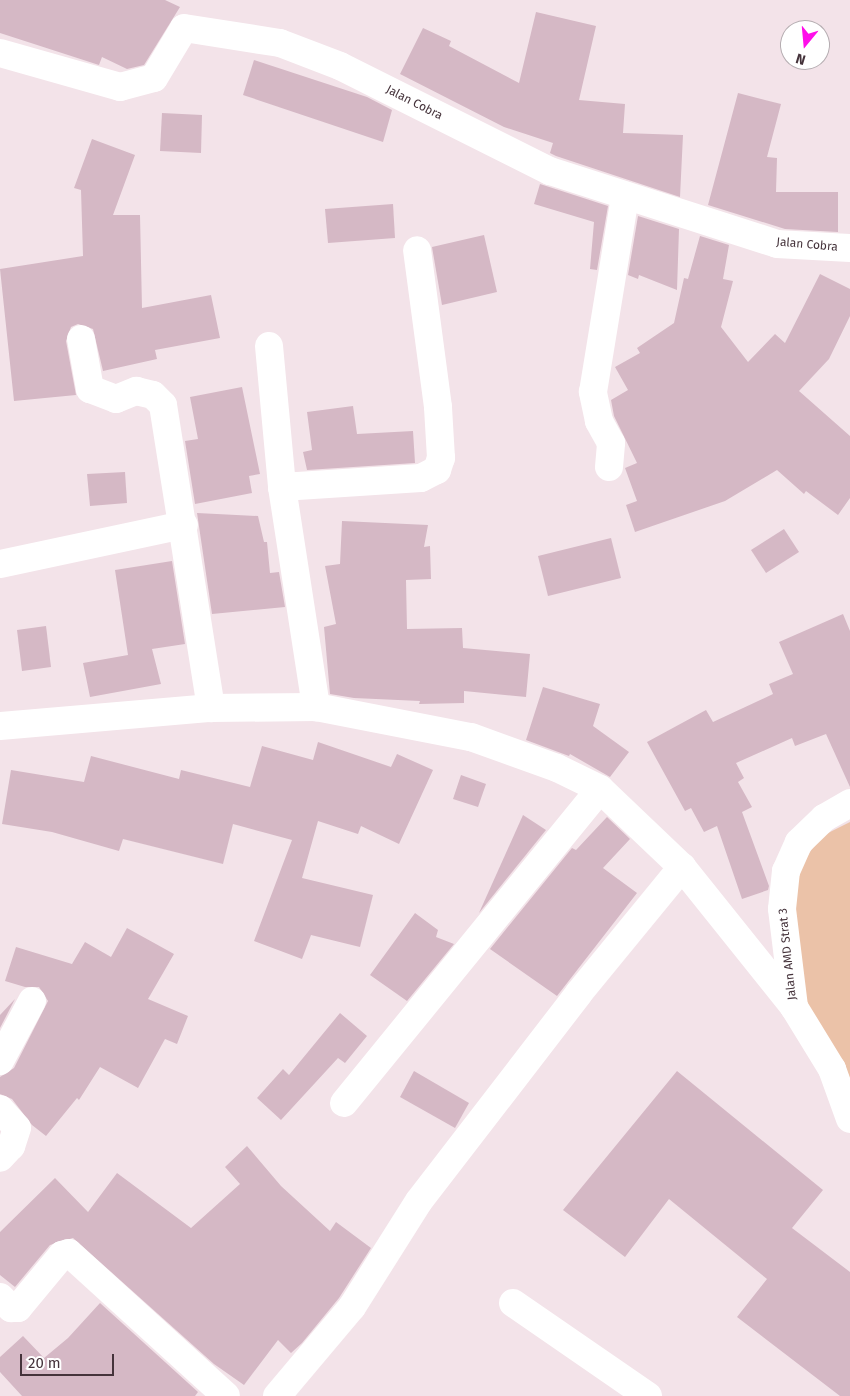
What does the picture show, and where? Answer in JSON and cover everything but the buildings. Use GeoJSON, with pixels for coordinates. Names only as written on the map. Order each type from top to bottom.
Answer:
{"type":"FeatureCollection","features":[{"type":"Feature","properties":{"kind":"street","name":"Jalan Cobra"},"geometry":{"type":"LineString","coordinates":[[0,53],[120,87],[154,78],[184,28],[280,43],[340,66],[550,171],[777,244],[850,248]]}},
{"type":"Feature","properties":{"kind":"street"},"geometry":{"type":"LineString","coordinates":[[609,467],[611,443],[599,421],[593,392],[626,196]]}},
{"type":"Feature","properties":{"kind":"street"},"geometry":{"type":"LineString","coordinates":[[282,487],[421,478],[437,470],[441,458],[438,407],[417,250]]}},
{"type":"Feature","properties":{"kind":"street"},"geometry":{"type":"LineString","coordinates":[[80,340],[90,388],[116,399],[136,391],[153,396],[162,405],[184,525],[211,708]]}},
{"type":"Feature","properties":{"kind":"street"},"geometry":{"type":"LineString","coordinates":[[269,346],[282,487],[316,706]]}},
{"type":"Feature","properties":{"kind":"street"},"geometry":{"type":"LineString","coordinates":[[0,564],[184,525]]}},
{"type":"Feature","properties":{"kind":"street"},"geometry":{"type":"LineString","coordinates":[[0,726],[211,708],[316,706],[471,737],[557,768],[600,789],[682,867],[794,1007]]}},
{"type":"Feature","properties":{"kind":"street"},"geometry":{"type":"LineString","coordinates":[[344,1104],[600,789]]}},
{"type":"Feature","properties":{"kind":"street","name":"Jalan AMD Strat 3"},"geometry":{"type":"LineString","coordinates":[[850,803],[824,818],[799,842],[786,871],[782,909],[794,1007],[832,1069],[850,1119]]}},
{"type":"Feature","properties":{"kind":"street"},"geometry":{"type":"LineString","coordinates":[[277,1396],[352,1307],[420,1201],[573,1000],[682,867]]}},
{"type":"Feature","properties":{"kind":"street"},"geometry":{"type":"LineString","coordinates":[[0,1061],[32,1001]]}},
{"type":"Feature","properties":{"kind":"street"},"geometry":{"type":"LineString","coordinates":[[0,1109],[17,1128],[11,1146],[0,1158]]}},
{"type":"Feature","properties":{"kind":"street"},"geometry":{"type":"LineString","coordinates":[[0,1297],[11,1308],[18,1308],[62,1254],[69,1253],[226,1396]]}},
{"type":"Feature","properties":{"kind":"street"},"geometry":{"type":"LineString","coordinates":[[513,1303],[648,1396]]}},
{"type":"Feature","properties":{"kind":"shaded area"},"geometry":{"type":"Polygon","coordinates":[[[850,822],[850,1086],[801,1007],[794,876],[820,837],[850,822]]]}}]}
